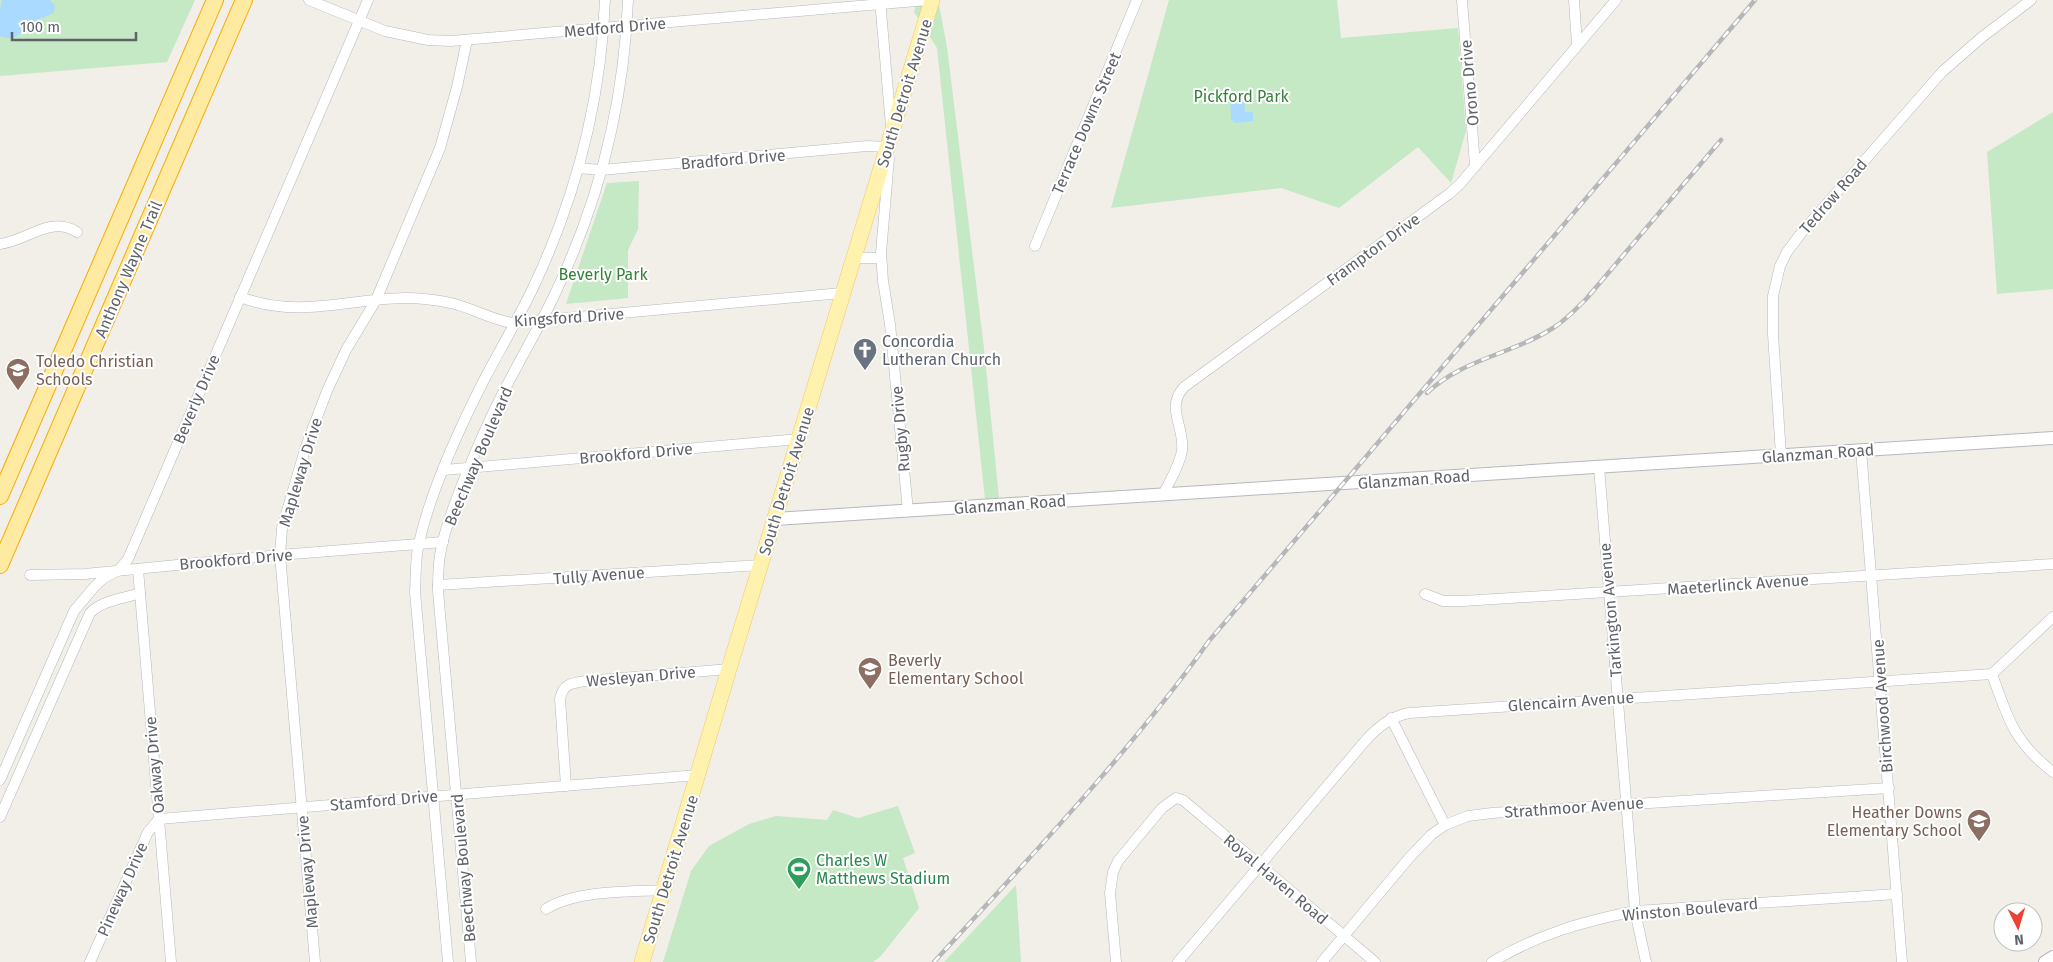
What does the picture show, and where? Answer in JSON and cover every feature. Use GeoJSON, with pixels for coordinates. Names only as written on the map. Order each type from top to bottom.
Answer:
{"type":"FeatureCollection","features":[{"type":"Feature","properties":{"kind":"highway","name":"Anthony Wayne Trail"},"geometry":{"type":"LineString","coordinates":[[0,496],[215,0]]}},
{"type":"Feature","properties":{"kind":"highway","name":"Anthony Wayne Trail"},"geometry":{"type":"LineString","coordinates":[[0,565],[244,0]]}},
{"type":"Feature","properties":{"kind":"main road","name":"South Detroit Avenue"},"geometry":{"type":"LineString","coordinates":[[642,962],[842,293],[932,0]]}},
{"type":"Feature","properties":{"kind":"street","name":"Medford Drive"},"geometry":{"type":"LineString","coordinates":[[309,0],[385,31],[428,40],[467,40],[880,2],[928,0]]}},
{"type":"Feature","properties":{"kind":"street","name":"Beverly Drive"},"geometry":{"type":"LineString","coordinates":[[0,780],[74,611],[104,578],[119,570],[128,559],[368,0]]}},
{"type":"Feature","properties":{"kind":"street","name":"Beechway Boulevard"},"geometry":{"type":"LineString","coordinates":[[448,962],[415,592],[419,544],[444,470],[485,378],[516,322],[549,252],[578,168],[592,114],[604,28],[605,0]]}},
{"type":"Feature","properties":{"kind":"street","name":"Beechway Boulevard"},"geometry":{"type":"LineString","coordinates":[[471,962],[438,585],[442,542],[469,468],[505,389],[542,321],[570,260],[601,170],[614,118],[628,0]]}},
{"type":"Feature","properties":{"kind":"street","name":"Terrace Downs Street"},"geometry":{"type":"LineString","coordinates":[[1035,246],[1137,0]]}},
{"type":"Feature","properties":{"kind":"street","name":"Orono Drive"},"geometry":{"type":"LineString","coordinates":[[1462,0],[1475,165]]}},
{"type":"Feature","properties":{"kind":"street"},"geometry":{"type":"LineString","coordinates":[[1574,0],[1577,45]]}},
{"type":"Feature","properties":{"kind":"street","name":"Frampton Drive"},"geometry":{"type":"LineString","coordinates":[[1163,495],[1176,470],[1182,451],[1182,434],[1175,404],[1177,395],[1184,387],[1437,203],[1460,184],[1616,0]]}},
{"type":"Feature","properties":{"kind":"street","name":"Tedrow Road"},"geometry":{"type":"LineString","coordinates":[[1781,455],[1772,311],[1776,279],[1786,252],[1942,72],[1974,43],[2031,0]]}},
{"type":"Feature","properties":{"kind":"street","name":"Rugby Drive"},"geometry":{"type":"LineString","coordinates":[[880,2],[889,140],[882,258],[908,511]]}},
{"type":"Feature","properties":{"kind":"street","name":"Mapleway Drive"},"geometry":{"type":"LineString","coordinates":[[315,962],[280,555],[282,528],[313,428],[327,391],[346,350],[376,300],[440,148],[467,40]]}},
{"type":"Feature","properties":{"kind":"street","name":"Bradford Drive"},"geometry":{"type":"LineString","coordinates":[[578,168],[601,170],[867,146],[889,140]]}},
{"type":"Feature","properties":{"kind":"street"},"geometry":{"type":"LineString","coordinates":[[0,244],[56,224],[68,226],[77,232]]}},
{"type":"Feature","properties":{"kind":"street"},"geometry":{"type":"LineString","coordinates":[[853,258],[882,258]]}},
{"type":"Feature","properties":{"kind":"street","name":"Kingsford Drive"},"geometry":{"type":"LineString","coordinates":[[240,297],[268,305],[294,308],[406,298],[452,304],[496,320],[516,322],[842,293]]}},
{"type":"Feature","properties":{"kind":"street","name":"Glanzman Road"},"geometry":{"type":"LineString","coordinates":[[775,520],[2053,438]]}},
{"type":"Feature","properties":{"kind":"street","name":"Brookford Drive"},"geometry":{"type":"LineString","coordinates":[[444,470],[799,439]]}},
{"type":"Feature","properties":{"kind":"street","name":"Birchwood Avenue"},"geometry":{"type":"LineString","coordinates":[[1861,450],[1902,962]]}},
{"type":"Feature","properties":{"kind":"street","name":"Tarkington Avenue"},"geometry":{"type":"LineString","coordinates":[[1599,467],[1635,911],[1646,962]]}},
{"type":"Feature","properties":{"kind":"street","name":"Brookford Drive"},"geometry":{"type":"LineString","coordinates":[[30,575],[85,574],[280,555],[442,542]]}},
{"type":"Feature","properties":{"kind":"street","name":"Maeterlinck Avenue"},"geometry":{"type":"LineString","coordinates":[[1425,594],[1443,601],[1451,601],[2053,564]]}},
{"type":"Feature","properties":{"kind":"street","name":"Tully Avenue"},"geometry":{"type":"LineString","coordinates":[[438,585],[761,565]]}},
{"type":"Feature","properties":{"kind":"street","name":"Oakway Drive"},"geometry":{"type":"LineString","coordinates":[[138,569],[171,962]]}},
{"type":"Feature","properties":{"kind":"street"},"geometry":{"type":"LineString","coordinates":[[0,816],[90,613],[96,606],[140,593]]}},
{"type":"Feature","properties":{"kind":"street"},"geometry":{"type":"LineString","coordinates":[[2053,617],[1992,674],[2015,734],[2039,761],[2053,772]]}},
{"type":"Feature","properties":{"kind":"street","name":"Wesleyan Drive"},"geometry":{"type":"LineString","coordinates":[[566,786],[560,699],[567,685],[586,681],[729,669]]}},
{"type":"Feature","properties":{"kind":"street","name":"Glencairn Avenue"},"geometry":{"type":"LineString","coordinates":[[1178,962],[1366,740],[1377,728],[1391,718],[1419,712],[1992,674]]}},
{"type":"Feature","properties":{"kind":"street"},"geometry":{"type":"LineString","coordinates":[[1391,718],[1445,825]]}},
{"type":"Feature","properties":{"kind":"street","name":"Stamford Drive"},"geometry":{"type":"LineString","coordinates":[[159,819],[698,775]]}},
{"type":"Feature","properties":{"kind":"street","name":"Strathmoor Avenue"},"geometry":{"type":"LineString","coordinates":[[1322,962],[1409,858],[1431,835],[1445,825],[1468,816],[1889,788]]}},
{"type":"Feature","properties":{"kind":"street","name":"Royal Haven Road"},"geometry":{"type":"LineString","coordinates":[[1116,962],[1110,893],[1112,872],[1118,861],[1162,808],[1176,798],[1183,800],[1375,962]]}},
{"type":"Feature","properties":{"kind":"street","name":"Pineway Drive"},"geometry":{"type":"LineString","coordinates":[[90,962],[148,832],[159,819]]}},
{"type":"Feature","properties":{"kind":"street"},"geometry":{"type":"LineString","coordinates":[[546,909],[561,900],[577,896],[664,890]]}},
{"type":"Feature","properties":{"kind":"street","name":"Winston Boulevard"},"geometry":{"type":"LineString","coordinates":[[1492,962],[1508,952],[1560,929],[1593,919],[1635,911],[1896,894]]}},
{"type":"Feature","properties":{"kind":"street"},"geometry":{"type":"LineString","coordinates":[[2044,962],[2053,957]]}},
{"type":"Feature","properties":{"kind":"green space"},"geometry":{"type":"Polygon","coordinates":[[[0,0],[195,0],[167,62],[0,76],[0,0]]]}},
{"type":"Feature","properties":{"kind":"green space"},"geometry":{"type":"Polygon","coordinates":[[[918,0],[938,0],[947,47],[984,348],[999,498],[985,499],[937,48],[914,12],[918,0]]]}},
{"type":"Feature","properties":{"kind":"green space","name":"Pickford Park"},"geometry":{"type":"Polygon","coordinates":[[[1169,0],[1337,0],[1341,38],[1458,28],[1466,131],[1451,183],[1418,147],[1339,208],[1281,188],[1111,208],[1169,0]]]}},
{"type":"Feature","properties":{"kind":"green space"},"geometry":{"type":"Polygon","coordinates":[[[2053,112],[2053,289],[1997,294],[1987,152],[2053,112]]]}},
{"type":"Feature","properties":{"kind":"green space","name":"Beverly Park"},"geometry":{"type":"Polygon","coordinates":[[[639,181],[638,229],[628,250],[628,298],[566,304],[607,183],[639,181]]]}},
{"type":"Feature","properties":{"kind":"green space","name":"Charles W Matthews Stadium"},"geometry":{"type":"Polygon","coordinates":[[[898,806],[915,853],[903,858],[919,908],[881,956],[873,962],[663,962],[691,871],[709,846],[749,824],[776,816],[827,820],[833,810],[858,818],[898,806]]]}},
{"type":"Feature","properties":{"kind":"green space"},"geometry":{"type":"Polygon","coordinates":[[[1016,885],[1021,962],[944,962],[1016,885]]]}},
{"type":"Feature","properties":{"kind":"water"},"geometry":{"type":"Polygon","coordinates":[[[2,0],[50,0],[55,6],[54,12],[28,25],[16,37],[7,38],[0,36],[2,0]]]}},
{"type":"Feature","properties":{"kind":"water"},"geometry":{"type":"Polygon","coordinates":[[[1244,93],[1245,112],[1253,112],[1253,121],[1235,123],[1231,119],[1230,94],[1244,93]]]}},
{"type":"Feature","properties":{"kind":"railway"},"geometry":{"type":"LineString","coordinates":[[934,962],[1111,766],[1178,684],[1209,641],[1755,0]]}},
{"type":"Feature","properties":{"kind":"railway"},"geometry":{"type":"LineString","coordinates":[[1427,393],[1456,372],[1538,337],[1567,318],[1587,298],[1721,140]]}},
{"type":"Feature","properties":{"kind":"place","name":"Concordia Lutheran Church"},"geometry":{"type":"Point","coordinates":[865,371]}},
{"type":"Feature","properties":{"kind":"place","name":"Toledo Christian Schools"},"geometry":{"type":"Point","coordinates":[18,391]}},
{"type":"Feature","properties":{"kind":"place","name":"Beverly Elementary School"},"geometry":{"type":"Point","coordinates":[870,690]}},
{"type":"Feature","properties":{"kind":"place","name":"Heather Downs Elementary School"},"geometry":{"type":"Point","coordinates":[1979,842]}},
{"type":"Feature","properties":{"kind":"place","name":"Charles W Matthews Stadium"},"geometry":{"type":"Point","coordinates":[799,890]}}]}
